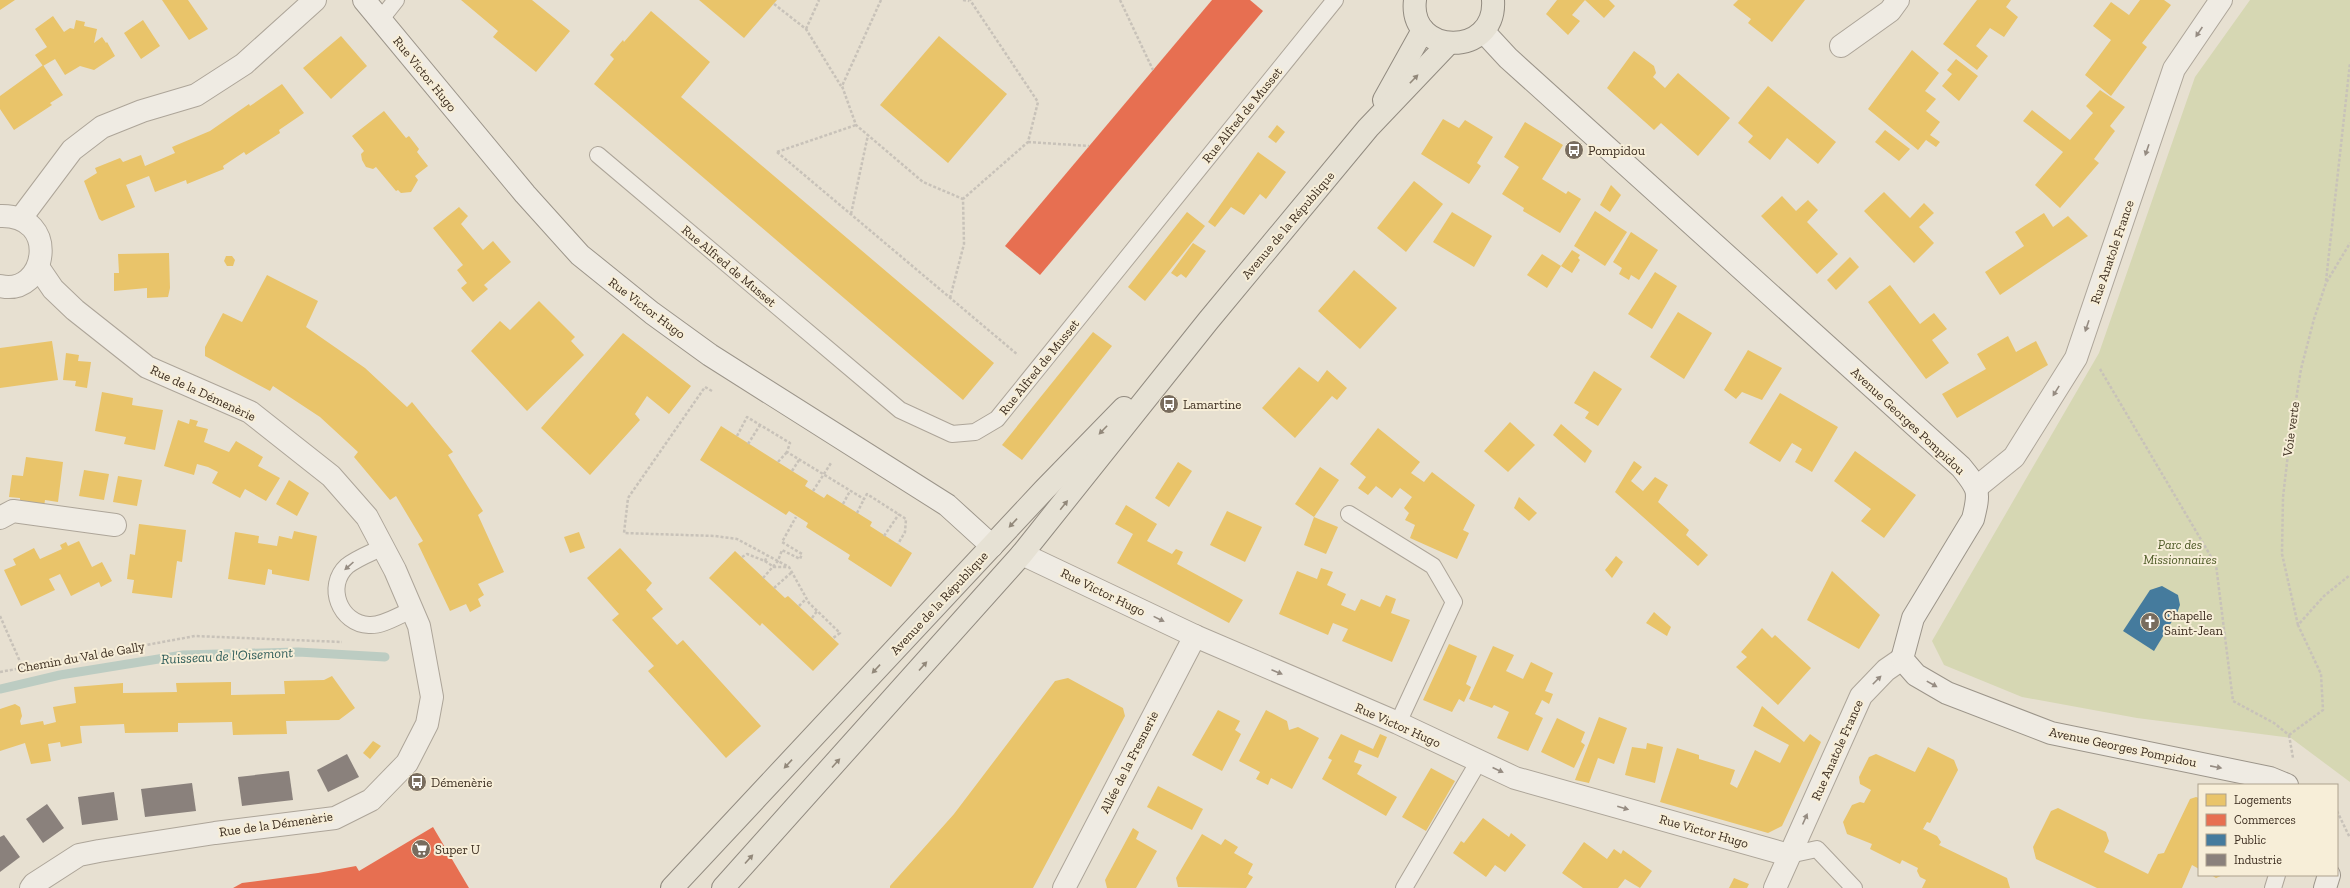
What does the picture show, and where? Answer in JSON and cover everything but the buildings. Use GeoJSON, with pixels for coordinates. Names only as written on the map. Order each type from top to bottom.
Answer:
{"type":"FeatureCollection","features":[{"type":"Feature","properties":{"kind":"main road"},"geometry":{"type":"LineString","coordinates":[[1415,0],[1414,9],[1423,30],[1434,39],[1448,44],[1466,42],[1483,31],[1490,19],[1493,0]]}},
{"type":"Feature","properties":{"kind":"main road","name":"Avenue de la République"},"geometry":{"type":"LineString","coordinates":[[1368,128],[1423,30]]}},
{"type":"Feature","properties":{"kind":"main road","name":"Avenue de la République"},"geometry":{"type":"LineString","coordinates":[[723,888],[1022,554],[1208,321],[1368,128],[1448,44]]}},
{"type":"Feature","properties":{"kind":"main road","name":"Avenue de la République"},"geometry":{"type":"LineString","coordinates":[[672,888],[992,546],[1208,321]]}},
{"type":"Feature","properties":{"kind":"street"},"geometry":{"type":"LineString","coordinates":[[0,286],[14,286],[23,282],[38,267],[41,256],[41,244],[30,225],[11,217],[72,150],[102,127],[142,111],[196,95],[244,64],[315,0]]}},
{"type":"Feature","properties":{"kind":"street","name":"Rue Victor Hugo"},"geometry":{"type":"LineString","coordinates":[[364,0],[525,194],[580,255],[652,313],[710,354],[845,442],[947,504],[992,546]]}},
{"type":"Feature","properties":{"kind":"street"},"geometry":{"type":"LineString","coordinates":[[1841,46],[1890,11],[1898,0]]}},
{"type":"Feature","properties":{"kind":"street","name":"Rue Anatole France"},"geometry":{"type":"LineString","coordinates":[[1977,487],[2014,458],[2076,358],[2174,69],[2221,0]]}},
{"type":"Feature","properties":{"kind":"street","name":"Avenue Georges Pompidou"},"geometry":{"type":"LineString","coordinates":[[1483,31],[1508,58],[1961,467],[1977,487]]}},
{"type":"Feature","properties":{"kind":"street","name":"Rue de la Démenèrie"},"geometry":{"type":"LineString","coordinates":[[31,888],[34,884],[79,855],[215,832],[335,818],[371,800],[407,763],[427,724],[432,697],[419,626],[412,610],[367,517],[331,476],[250,412],[147,367],[75,310],[53,289],[38,267]]}},
{"type":"Feature","properties":{"kind":"street"},"geometry":{"type":"LineString","coordinates":[[1902,659],[1912,618],[1973,519],[1977,503],[1977,487]]}},
{"type":"Feature","properties":{"kind":"street"},"geometry":{"type":"LineString","coordinates":[[0,518],[13,511],[115,525]]}},
{"type":"Feature","properties":{"kind":"street","name":"Rue Victor Hugo"},"geometry":{"type":"LineString","coordinates":[[1022,554],[1195,636],[1398,723],[1515,778],[1789,855]]}},
{"type":"Feature","properties":{"kind":"street","name":"Allée de la Fresnerie"},"geometry":{"type":"LineString","coordinates":[[1066,887],[1195,636]]}},
{"type":"Feature","properties":{"kind":"street","name":"Avenue Georges Pompidou"},"geometry":{"type":"LineString","coordinates":[[1902,659],[1916,675],[1947,693],[2051,733],[2270,778],[2285,784]]}},
{"type":"Feature","properties":{"kind":"street","name":"Rue Anatole France"},"geometry":{"type":"LineString","coordinates":[[1775,888],[1861,696],[1886,670],[1902,659]]}},
{"type":"Feature","properties":{"kind":"street"},"geometry":{"type":"LineString","coordinates":[[2325,888],[2329,876]]}},
{"type":"Feature","properties":{"kind":"lane"},"geometry":{"type":"LineString","coordinates":[[380,19],[396,0]]}},
{"type":"Feature","properties":{"kind":"lane","name":"Rue Alfred de Musset"},"geometry":{"type":"LineString","coordinates":[[598,156],[900,410],[952,434],[975,432],[997,419],[1335,0]]}},
{"type":"Feature","properties":{"kind":"lane"},"geometry":{"type":"LineString","coordinates":[[1349,514],[1433,566],[1454,602],[1398,723]]}},
{"type":"Feature","properties":{"kind":"lane"},"geometry":{"type":"LineString","coordinates":[[382,547],[356,560],[347,567],[340,576],[337,587],[337,599],[342,610],[358,623],[369,625],[380,624],[412,610]]}},
{"type":"Feature","properties":{"kind":"lane"},"geometry":{"type":"LineString","coordinates":[[1404,888],[1479,761]]}},
{"type":"Feature","properties":{"kind":"lane"},"geometry":{"type":"LineString","coordinates":[[1789,855],[1817,849],[1854,888]]}},
{"type":"Feature","properties":{"kind":"lane"},"geometry":{"type":"LineString","coordinates":[[2273,888],[2277,876]]}},
{"type":"Feature","properties":{"kind":"path"},"geometry":{"type":"LineString","coordinates":[[806,29],[819,0]]}},
{"type":"Feature","properties":{"kind":"path"},"geometry":{"type":"LineString","coordinates":[[842,86],[881,0]]}},
{"type":"Feature","properties":{"kind":"path"},"geometry":{"type":"LineString","coordinates":[[963,0],[969,1],[1038,102],[1028,142],[963,199]]}},
{"type":"Feature","properties":{"kind":"path"},"geometry":{"type":"LineString","coordinates":[[1120,0],[1153,70]]}},
{"type":"Feature","properties":{"kind":"path"},"geometry":{"type":"LineString","coordinates":[[774,4],[806,29],[842,86],[856,125],[923,182],[963,199]]}},
{"type":"Feature","properties":{"kind":"path"},"geometry":{"type":"LineString","coordinates":[[2326,283],[2350,62]]}},
{"type":"Feature","properties":{"kind":"path"},"geometry":{"type":"LineString","coordinates":[[856,125],[777,152],[1036,370]]}},
{"type":"Feature","properties":{"kind":"path"},"geometry":{"type":"LineString","coordinates":[[851,214],[868,134]]}},
{"type":"Feature","properties":{"kind":"path"},"geometry":{"type":"LineString","coordinates":[[1028,142],[1089,146]]}},
{"type":"Feature","properties":{"kind":"path"},"geometry":{"type":"LineString","coordinates":[[950,298],[964,244],[963,199]]}},
{"type":"Feature","properties":{"kind":"path","name":"Voie verte"},"geometry":{"type":"LineString","coordinates":[[2298,625],[2282,554],[2283,497],[2290,437],[2300,369],[2326,283],[2350,243]]}},
{"type":"Feature","properties":{"kind":"path"},"geometry":{"type":"LineString","coordinates":[[2098,367],[2216,565],[2233,702],[2274,723],[2289,735],[2293,759]]}},
{"type":"Feature","properties":{"kind":"path"},"geometry":{"type":"LineString","coordinates":[[712,391],[705,387],[628,498],[624,533],[715,536],[737,539],[789,567],[806,599],[840,633],[833,638]]}},
{"type":"Feature","properties":{"kind":"path"},"geometry":{"type":"LineString","coordinates":[[737,436],[747,417],[790,443],[787,452],[778,462]]}},
{"type":"Feature","properties":{"kind":"path"},"geometry":{"type":"LineString","coordinates":[[748,444],[760,425]]}},
{"type":"Feature","properties":{"kind":"path"},"geometry":{"type":"LineString","coordinates":[[813,491],[845,442]]}},
{"type":"Feature","properties":{"kind":"path"},"geometry":{"type":"LineString","coordinates":[[787,452],[864,499]]}},
{"type":"Feature","properties":{"kind":"path"},"geometry":{"type":"LineString","coordinates":[[792,471],[799,460]]}},
{"type":"Feature","properties":{"kind":"path"},"geometry":{"type":"LineString","coordinates":[[843,504],[850,491]]}},
{"type":"Feature","properties":{"kind":"path"},"geometry":{"type":"LineString","coordinates":[[857,513],[867,494],[906,519],[905,532],[898,544]]}},
{"type":"Feature","properties":{"kind":"path"},"geometry":{"type":"LineString","coordinates":[[884,536],[899,514]]}},
{"type":"Feature","properties":{"kind":"path"},"geometry":{"type":"LineString","coordinates":[[763,578],[774,567],[782,550],[800,559],[802,554],[782,542],[796,516]]}},
{"type":"Feature","properties":{"kind":"path"},"geometry":{"type":"LineString","coordinates":[[742,557],[747,554],[765,561],[774,567],[789,567]]}},
{"type":"Feature","properties":{"kind":"path"},"geometry":{"type":"LineString","coordinates":[[765,561],[767,556]]}},
{"type":"Feature","properties":{"kind":"path"},"geometry":{"type":"LineString","coordinates":[[774,588],[792,572]]}},
{"type":"Feature","properties":{"kind":"path"},"geometry":{"type":"LineString","coordinates":[[2289,735],[2323,710],[2322,674],[2298,625],[2324,596],[2350,575]]}},
{"type":"Feature","properties":{"kind":"path"},"geometry":{"type":"LineString","coordinates":[[800,606],[806,599]]}},
{"type":"Feature","properties":{"kind":"path"},"geometry":{"type":"LineString","coordinates":[[812,618],[818,611]]}},
{"type":"Feature","properties":{"kind":"path"},"geometry":{"type":"LineString","coordinates":[[0,616],[22,666]]}},
{"type":"Feature","properties":{"kind":"path","name":"Chemin du Val de Gally"},"geometry":{"type":"LineString","coordinates":[[0,672],[22,666],[195,636],[345,642]]}},
{"type":"Feature","properties":{"kind":"path"},"geometry":{"type":"LineString","coordinates":[[2338,813],[2350,838]]}},
{"type":"Feature","properties":{"kind":"green space","name":"Parc des Missionnaires"},"geometry":{"type":"Polygon","coordinates":[[[2250,0],[2350,0],[2350,782],[2291,738],[2137,718],[2022,697],[1944,665],[1932,641],[2099,353],[2195,77],[2250,0]]]}},
{"type":"Feature","properties":{"kind":"waterway","name":"Ruisseau de l'Oisemont"},"geometry":{"type":"LineString","coordinates":[[0,689],[60,675],[183,655],[298,652],[385,657]]}},
{"type":"Feature","properties":{"kind":"place","name":"Pompidou"},"geometry":{"type":"Point","coordinates":[1574,150]}},
{"type":"Feature","properties":{"kind":"place","name":"Lamartine"},"geometry":{"type":"Point","coordinates":[1169,404]}},
{"type":"Feature","properties":{"kind":"place","name":"Chapelle Saint-Jean"},"geometry":{"type":"Point","coordinates":[2150,622]}},
{"type":"Feature","properties":{"kind":"place","name":"Démenèrie"},"geometry":{"type":"Point","coordinates":[417,782]}},
{"type":"Feature","properties":{"kind":"place","name":"Super U"},"geometry":{"type":"Point","coordinates":[421,849]}}]}
